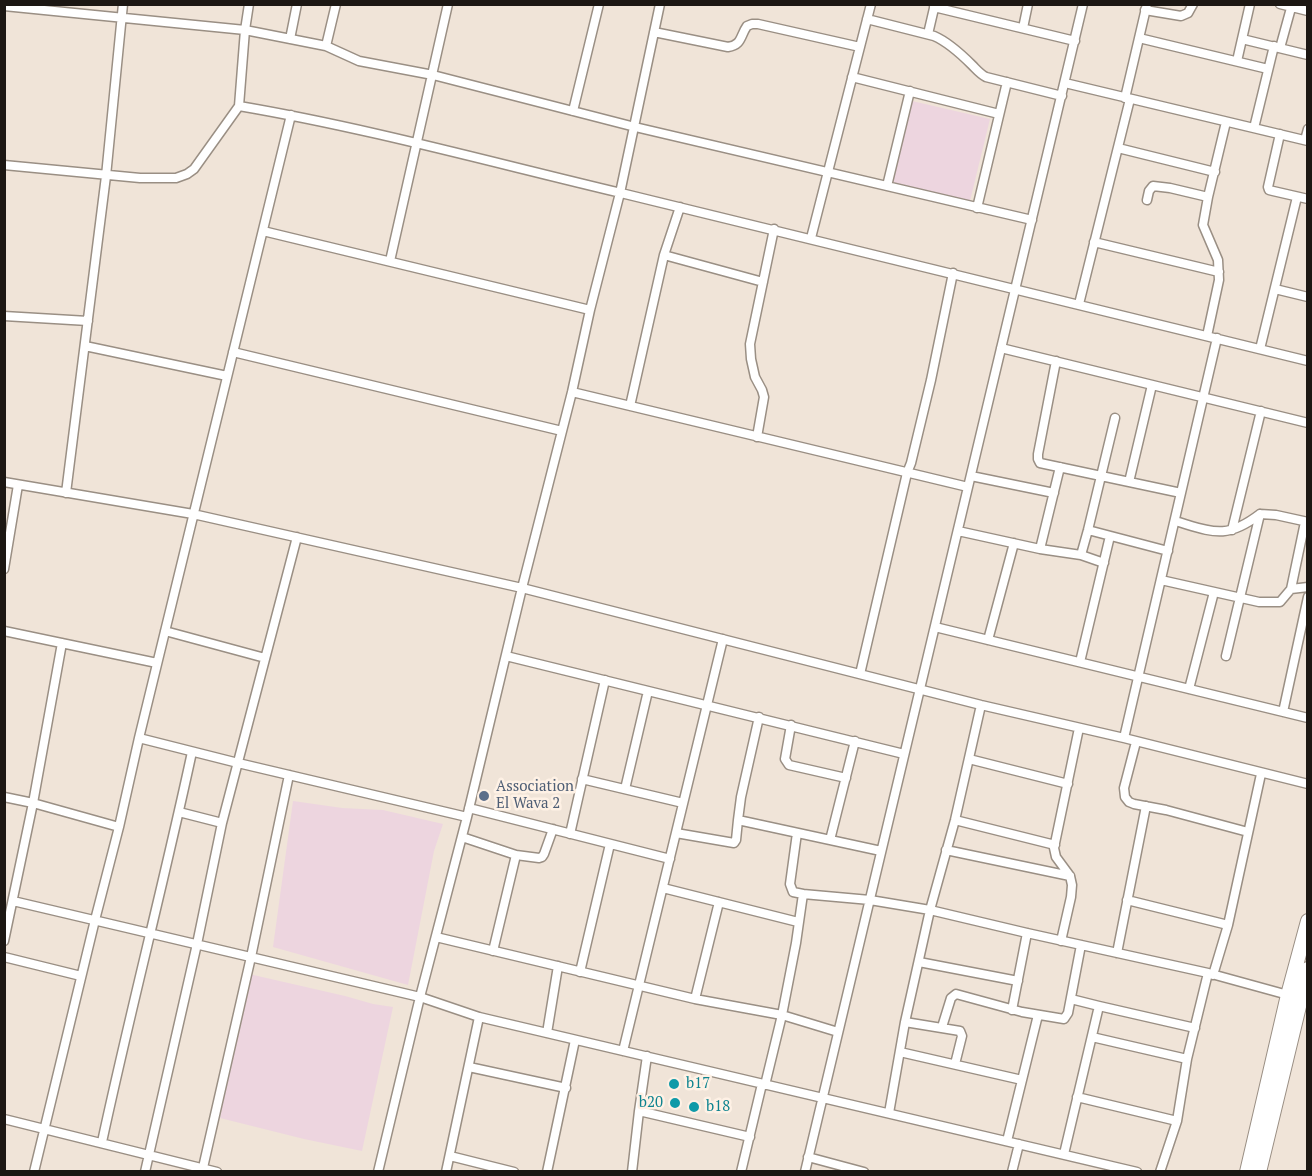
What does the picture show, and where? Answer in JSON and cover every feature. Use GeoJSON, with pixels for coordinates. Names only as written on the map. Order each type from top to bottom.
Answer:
{"type":"FeatureCollection","features":[{"type":"Feature","properties":{"kind":"highway"},"geometry":{"type":"LineString","coordinates":[[1247,1172],[1288,995],[1308,921]]}},
{"type":"Feature","properties":{"kind":"highway"},"geometry":{"type":"LineString","coordinates":[[1259,1172],[1308,969]]}},
{"type":"Feature","properties":{"kind":"street"},"geometry":{"type":"LineString","coordinates":[[66,492],[106,176],[123,4]]}},
{"type":"Feature","properties":{"kind":"street"},"geometry":{"type":"LineString","coordinates":[[4,165],[140,178],[172,178],[187,174],[194,169],[239,106],[249,4]]}},
{"type":"Feature","properties":{"kind":"street"},"geometry":{"type":"LineString","coordinates":[[290,39],[297,4]]}},
{"type":"Feature","properties":{"kind":"street"},"geometry":{"type":"LineString","coordinates":[[326,46],[336,4]]}},
{"type":"Feature","properties":{"kind":"street"},"geometry":{"type":"LineString","coordinates":[[390,261],[448,4]]}},
{"type":"Feature","properties":{"kind":"street"},"geometry":{"type":"LineString","coordinates":[[573,111],[598,4]]}},
{"type":"Feature","properties":{"kind":"street"},"geometry":{"type":"LineString","coordinates":[[378,1172],[572,392],[635,127],[660,4]]}},
{"type":"Feature","properties":{"kind":"street"},"geometry":{"type":"LineString","coordinates":[[811,238],[871,4]]}},
{"type":"Feature","properties":{"kind":"street"},"geometry":{"type":"LineString","coordinates":[[1023,28],[1028,4]]}},
{"type":"Feature","properties":{"kind":"street"},"geometry":{"type":"LineString","coordinates":[[805,1172],[1083,4]]}},
{"type":"Feature","properties":{"kind":"street"},"geometry":{"type":"LineString","coordinates":[[1079,304],[1118,148],[1146,7],[1181,16],[1188,13],[1193,4]]}},
{"type":"Feature","properties":{"kind":"street"},"geometry":{"type":"LineString","coordinates":[[1237,62],[1250,4]]}},
{"type":"Feature","properties":{"kind":"street"},"geometry":{"type":"LineString","coordinates":[[1280,4],[1308,11]]}},
{"type":"Feature","properties":{"kind":"street"},"geometry":{"type":"LineString","coordinates":[[4,6],[245,30],[326,46],[359,61],[433,75],[635,127],[1032,220]]}},
{"type":"Feature","properties":{"kind":"street"},"geometry":{"type":"LineString","coordinates":[[928,34],[935,6],[1075,41]]}},
{"type":"Feature","properties":{"kind":"street"},"geometry":{"type":"LineString","coordinates":[[1254,128],[1268,69],[1291,8]]}},
{"type":"Feature","properties":{"kind":"street"},"geometry":{"type":"LineString","coordinates":[[867,19],[944,40],[986,77],[1062,96]]}},
{"type":"Feature","properties":{"kind":"street"},"geometry":{"type":"LineString","coordinates":[[654,32],[728,47],[735,46],[740,41],[747,26],[758,24],[860,47]]}},
{"type":"Feature","properties":{"kind":"street"},"geometry":{"type":"LineString","coordinates":[[1139,38],[1268,69]]}},
{"type":"Feature","properties":{"kind":"street"},"geometry":{"type":"LineString","coordinates":[[1242,39],[1308,55]]}},
{"type":"Feature","properties":{"kind":"street"},"geometry":{"type":"LineString","coordinates":[[852,77],[999,114]]}},
{"type":"Feature","properties":{"kind":"street"},"geometry":{"type":"LineString","coordinates":[[977,208],[1007,82]]}},
{"type":"Feature","properties":{"kind":"street"},"geometry":{"type":"LineString","coordinates":[[1065,83],[1306,141],[1308,129]]}},
{"type":"Feature","properties":{"kind":"street"},"geometry":{"type":"LineString","coordinates":[[887,186],[910,91]]}},
{"type":"Feature","properties":{"kind":"street"},"geometry":{"type":"LineString","coordinates":[[239,106],[291,115],[774,229],[1308,361]]}},
{"type":"Feature","properties":{"kind":"street"},"geometry":{"type":"LineString","coordinates":[[34,1172],[291,115]]}},
{"type":"Feature","properties":{"kind":"street"},"geometry":{"type":"LineString","coordinates":[[1207,336],[1219,272],[1218,260],[1203,225],[1226,122]]}},
{"type":"Feature","properties":{"kind":"street"},"geometry":{"type":"LineString","coordinates":[[1280,134],[1269,190],[1308,199]]}},
{"type":"Feature","properties":{"kind":"street"},"geometry":{"type":"LineString","coordinates":[[1118,148],[1215,172]]}},
{"type":"Feature","properties":{"kind":"street"},"geometry":{"type":"LineString","coordinates":[[1147,200],[1149,191],[1154,186],[1208,197]]}},
{"type":"Feature","properties":{"kind":"street"},"geometry":{"type":"LineString","coordinates":[[1260,349],[1297,197]]}},
{"type":"Feature","properties":{"kind":"street"},"geometry":{"type":"LineString","coordinates":[[630,406],[663,255],[680,207]]}},
{"type":"Feature","properties":{"kind":"street"},"geometry":{"type":"LineString","coordinates":[[758,437],[764,397],[755,377],[750,344],[774,229]]}},
{"type":"Feature","properties":{"kind":"street"},"geometry":{"type":"LineString","coordinates":[[263,231],[590,310]]}},
{"type":"Feature","properties":{"kind":"street"},"geometry":{"type":"LineString","coordinates":[[1094,242],[1219,272]]}},
{"type":"Feature","properties":{"kind":"street"},"geometry":{"type":"LineString","coordinates":[[663,255],[763,282]]}},
{"type":"Feature","properties":{"kind":"street"},"geometry":{"type":"LineString","coordinates":[[860,674],[931,380],[953,273]]}},
{"type":"Feature","properties":{"kind":"street"},"geometry":{"type":"LineString","coordinates":[[1275,289],[1308,297]]}},
{"type":"Feature","properties":{"kind":"street"},"geometry":{"type":"LineString","coordinates":[[4,316],[88,321]]}},
{"type":"Feature","properties":{"kind":"street"},"geometry":{"type":"LineString","coordinates":[[1124,738],[1217,338]]}},
{"type":"Feature","properties":{"kind":"street"},"geometry":{"type":"LineString","coordinates":[[85,346],[227,376]]}},
{"type":"Feature","properties":{"kind":"street"},"geometry":{"type":"LineString","coordinates":[[1001,348],[1308,423]]}},
{"type":"Feature","properties":{"kind":"street"},"geometry":{"type":"LineString","coordinates":[[233,352],[562,431]]}},
{"type":"Feature","properties":{"kind":"street"},"geometry":{"type":"LineString","coordinates":[[1056,361],[1038,459],[1040,463],[1181,494]]}},
{"type":"Feature","properties":{"kind":"street"},"geometry":{"type":"LineString","coordinates":[[1129,482],[1152,385]]}},
{"type":"Feature","properties":{"kind":"street"},"geometry":{"type":"LineString","coordinates":[[572,392],[968,487]]}},
{"type":"Feature","properties":{"kind":"street"},"geometry":{"type":"LineString","coordinates":[[1232,530],[1261,411]]}},
{"type":"Feature","properties":{"kind":"street"},"geometry":{"type":"LineString","coordinates":[[1081,555],[1115,418]]}},
{"type":"Feature","properties":{"kind":"street"},"geometry":{"type":"LineString","coordinates":[[1040,549],[1060,467]]}},
{"type":"Feature","properties":{"kind":"street"},"geometry":{"type":"LineString","coordinates":[[971,476],[1054,493]]}},
{"type":"Feature","properties":{"kind":"street"},"geometry":{"type":"LineString","coordinates":[[4,482],[194,514],[522,588],[981,705],[1308,784]]}},
{"type":"Feature","properties":{"kind":"street"},"geometry":{"type":"LineString","coordinates":[[4,569],[18,485]]}},
{"type":"Feature","properties":{"kind":"street"},"geometry":{"type":"LineString","coordinates":[[1161,580],[1259,602],[1280,602],[1291,590],[1306,522],[1260,514],[1238,528],[1219,532],[1175,521]]}},
{"type":"Feature","properties":{"kind":"street"},"geometry":{"type":"LineString","coordinates":[[1226,656],[1260,514]]}},
{"type":"Feature","properties":{"kind":"street"},"geometry":{"type":"LineString","coordinates":[[1088,530],[1168,551]]}},
{"type":"Feature","properties":{"kind":"street"},"geometry":{"type":"LineString","coordinates":[[958,531],[1040,549],[1081,555],[1104,563]]}},
{"type":"Feature","properties":{"kind":"street"},"geometry":{"type":"LineString","coordinates":[[1080,662],[1110,536]]}},
{"type":"Feature","properties":{"kind":"street"},"geometry":{"type":"LineString","coordinates":[[145,1172],[222,823],[297,537]]}},
{"type":"Feature","properties":{"kind":"street"},"geometry":{"type":"LineString","coordinates":[[988,640],[1014,543]]}},
{"type":"Feature","properties":{"kind":"street"},"geometry":{"type":"LineString","coordinates":[[1291,590],[1308,587]]}},
{"type":"Feature","properties":{"kind":"street"},"geometry":{"type":"LineString","coordinates":[[1189,689],[1214,592]]}},
{"type":"Feature","properties":{"kind":"street"},"geometry":{"type":"LineString","coordinates":[[1282,712],[1308,597]]}},
{"type":"Feature","properties":{"kind":"street"},"geometry":{"type":"LineString","coordinates":[[935,627],[1308,718]]}},
{"type":"Feature","properties":{"kind":"street"},"geometry":{"type":"LineString","coordinates":[[165,631],[265,658]]}},
{"type":"Feature","properties":{"kind":"street"},"geometry":{"type":"LineString","coordinates":[[4,632],[157,663]]}},
{"type":"Feature","properties":{"kind":"street"},"geometry":{"type":"LineString","coordinates":[[623,1051],[723,639]]}},
{"type":"Feature","properties":{"kind":"street"},"geometry":{"type":"LineString","coordinates":[[4,941],[33,803],[62,643]]}},
{"type":"Feature","properties":{"kind":"street"},"geometry":{"type":"LineString","coordinates":[[506,656],[904,754]]}},
{"type":"Feature","properties":{"kind":"street"},"geometry":{"type":"LineString","coordinates":[[570,834],[605,680]]}},
{"type":"Feature","properties":{"kind":"street"},"geometry":{"type":"LineString","coordinates":[[625,789],[648,691]]}},
{"type":"Feature","properties":{"kind":"street"},"geometry":{"type":"LineString","coordinates":[[889,1113],[905,1022],[930,910],[955,820],[981,705]]}},
{"type":"Feature","properties":{"kind":"street"},"geometry":{"type":"LineString","coordinates":[[676,833],[734,843],[741,797],[759,717]]}},
{"type":"Feature","properties":{"kind":"street"},"geometry":{"type":"LineString","coordinates":[[790,725],[785,759],[789,765],[846,778]]}},
{"type":"Feature","properties":{"kind":"street"},"geometry":{"type":"LineString","coordinates":[[1061,941],[1072,885],[1070,876],[1056,857],[1055,845],[1079,728]]}},
{"type":"Feature","properties":{"kind":"street"},"geometry":{"type":"LineString","coordinates":[[139,738],[289,775],[553,830],[670,859]]}},
{"type":"Feature","properties":{"kind":"street"},"geometry":{"type":"LineString","coordinates":[[830,840],[855,741]]}},
{"type":"Feature","properties":{"kind":"street"},"geometry":{"type":"LineString","coordinates":[[1136,742],[1124,788],[1125,797],[1129,802],[1248,832]]}},
{"type":"Feature","properties":{"kind":"street"},"geometry":{"type":"LineString","coordinates":[[102,1142],[192,752]]}},
{"type":"Feature","properties":{"kind":"street"},"geometry":{"type":"LineString","coordinates":[[969,759],[1068,784]]}},
{"type":"Feature","properties":{"kind":"street"},"geometry":{"type":"LineString","coordinates":[[1160,1172],[1177,1120],[1187,1059],[1195,1028],[1228,925],[1261,774]]}},
{"type":"Feature","properties":{"kind":"street"},"geometry":{"type":"LineString","coordinates":[[202,1170],[251,957],[289,775]]}},
{"type":"Feature","properties":{"kind":"street"},"geometry":{"type":"LineString","coordinates":[[582,779],[683,803]]}},
{"type":"Feature","properties":{"kind":"street"},"geometry":{"type":"LineString","coordinates":[[4,797],[119,827]]}},
{"type":"Feature","properties":{"kind":"street"},"geometry":{"type":"LineString","coordinates":[[1117,953],[1146,806]]}},
{"type":"Feature","properties":{"kind":"street"},"geometry":{"type":"LineString","coordinates":[[179,812],[222,823]]}},
{"type":"Feature","properties":{"kind":"street"},"geometry":{"type":"LineString","coordinates":[[738,820],[881,851]]}},
{"type":"Feature","properties":{"kind":"street"},"geometry":{"type":"LineString","coordinates":[[955,820],[1055,845]]}},
{"type":"Feature","properties":{"kind":"street"},"geometry":{"type":"LineString","coordinates":[[462,837],[528,858],[542,857],[553,830]]}},
{"type":"Feature","properties":{"kind":"street"},"geometry":{"type":"LineString","coordinates":[[797,833],[790,884],[793,892],[870,900],[930,910],[1211,974],[1288,995]]}},
{"type":"Feature","properties":{"kind":"street"},"geometry":{"type":"LineString","coordinates":[[580,972],[610,844]]}},
{"type":"Feature","properties":{"kind":"street"},"geometry":{"type":"LineString","coordinates":[[946,850],[1070,876]]}},
{"type":"Feature","properties":{"kind":"street"},"geometry":{"type":"LineString","coordinates":[[493,951],[516,855]]}},
{"type":"Feature","properties":{"kind":"street"},"geometry":{"type":"LineString","coordinates":[[663,888],[798,922]]}},
{"type":"Feature","properties":{"kind":"street"},"geometry":{"type":"LineString","coordinates":[[741,1172],[783,1015],[802,894]]}},
{"type":"Feature","properties":{"kind":"street"},"geometry":{"type":"LineString","coordinates":[[1127,900],[1228,925]]}},
{"type":"Feature","properties":{"kind":"street"},"geometry":{"type":"LineString","coordinates":[[13,901],[420,997],[479,1017],[1137,1172]]}},
{"type":"Feature","properties":{"kind":"street"},"geometry":{"type":"LineString","coordinates":[[695,999],[719,902]]}},
{"type":"Feature","properties":{"kind":"street"},"geometry":{"type":"LineString","coordinates":[[1012,1010],[1027,933]]}},
{"type":"Feature","properties":{"kind":"street"},"geometry":{"type":"LineString","coordinates":[[436,937],[695,999],[783,1015],[838,1032]]}},
{"type":"Feature","properties":{"kind":"street"},"geometry":{"type":"LineString","coordinates":[[942,1028],[947,1007],[954,994],[1012,1010],[1064,1018],[1068,1013],[1081,945]]}},
{"type":"Feature","properties":{"kind":"street"},"geometry":{"type":"LineString","coordinates":[[4,957],[81,976]]}},
{"type":"Feature","properties":{"kind":"street"},"geometry":{"type":"LineString","coordinates":[[919,962],[1018,981]]}},
{"type":"Feature","properties":{"kind":"street"},"geometry":{"type":"LineString","coordinates":[[547,1033],[558,966]]}},
{"type":"Feature","properties":{"kind":"street"},"geometry":{"type":"LineString","coordinates":[[1071,999],[1195,1028]]}},
{"type":"Feature","properties":{"kind":"street"},"geometry":{"type":"LineString","coordinates":[[1064,1154],[1099,1006]]}},
{"type":"Feature","properties":{"kind":"street"},"geometry":{"type":"LineString","coordinates":[[1007,1141],[1038,1015]]}},
{"type":"Feature","properties":{"kind":"street"},"geometry":{"type":"LineString","coordinates":[[446,1172],[479,1017]]}},
{"type":"Feature","properties":{"kind":"street"},"geometry":{"type":"LineString","coordinates":[[905,1022],[960,1031],[962,1034],[955,1064]]}},
{"type":"Feature","properties":{"kind":"street"},"geometry":{"type":"LineString","coordinates":[[1092,1037],[1187,1059]]}},
{"type":"Feature","properties":{"kind":"street"},"geometry":{"type":"LineString","coordinates":[[547,1172],[575,1040]]}},
{"type":"Feature","properties":{"kind":"street"},"geometry":{"type":"LineString","coordinates":[[900,1052],[1022,1080]]}},
{"type":"Feature","properties":{"kind":"street"},"geometry":{"type":"LineString","coordinates":[[632,1172],[647,1056]]}},
{"type":"Feature","properties":{"kind":"street"},"geometry":{"type":"LineString","coordinates":[[469,1067],[566,1088]]}},
{"type":"Feature","properties":{"kind":"street"},"geometry":{"type":"LineString","coordinates":[[1077,1097],[1177,1120]]}},
{"type":"Feature","properties":{"kind":"street"},"geometry":{"type":"LineString","coordinates":[[639,1111],[750,1137]]}},
{"type":"Feature","properties":{"kind":"street"},"geometry":{"type":"LineString","coordinates":[[4,1119],[217,1172]]}},
{"type":"Feature","properties":{"kind":"street"},"geometry":{"type":"LineString","coordinates":[[1012,1172],[1019,1144]]}},
{"type":"Feature","properties":{"kind":"street"},"geometry":{"type":"LineString","coordinates":[[450,1156],[514,1172]]}},
{"type":"Feature","properties":{"kind":"street"},"geometry":{"type":"LineString","coordinates":[[808,1157],[862,1171]]}},
{"type":"Feature","properties":{"kind":"shaded area"},"geometry":{"type":"Polygon","coordinates":[[[912,101],[990,119],[969,205],[891,187],[912,101]]]}},
{"type":"Feature","properties":{"kind":"shaded area"},"geometry":{"type":"Polygon","coordinates":[[[293,801],[342,808],[383,810],[443,824],[434,851],[408,985],[273,947],[293,801]]]}},
{"type":"Feature","properties":{"kind":"shaded area"},"geometry":{"type":"Polygon","coordinates":[[[249,974],[393,1007],[362,1151],[220,1118],[249,974]]]}},
{"type":"Feature","properties":{"kind":"place","name":"Association El Wava 2"},"geometry":{"type":"Point","coordinates":[484,796]}},
{"type":"Feature","properties":{"kind":"place","name":"b17"},"geometry":{"type":"Point","coordinates":[674,1084]}},
{"type":"Feature","properties":{"kind":"place","name":"b20"},"geometry":{"type":"Point","coordinates":[675,1103]}},
{"type":"Feature","properties":{"kind":"place","name":"b18"},"geometry":{"type":"Point","coordinates":[694,1107]}}]}
